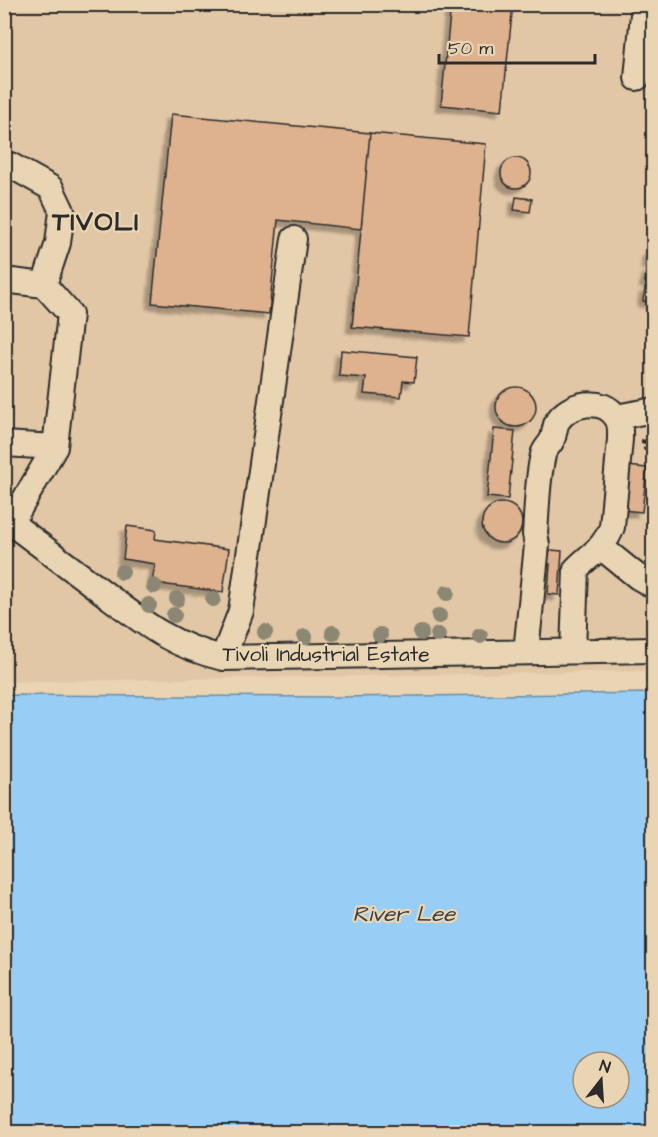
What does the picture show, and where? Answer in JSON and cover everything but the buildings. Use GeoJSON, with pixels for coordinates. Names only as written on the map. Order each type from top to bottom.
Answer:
{"type":"FeatureCollection","features":[{"type":"Feature","properties":{"kind":"lane"},"geometry":{"type":"LineString","coordinates":[[637,78],[644,4]]}},
{"type":"Feature","properties":{"kind":"lane"},"geometry":{"type":"LineString","coordinates":[[4,164],[10,165],[51,188],[62,211],[58,243],[44,285]]}},
{"type":"Feature","properties":{"kind":"lane"},"geometry":{"type":"LineString","coordinates":[[224,658],[241,610],[294,239]]}},
{"type":"Feature","properties":{"kind":"lane"},"geometry":{"type":"LineString","coordinates":[[4,280],[44,285],[70,314],[56,447],[8,522]]}},
{"type":"Feature","properties":{"kind":"lane"},"geometry":{"type":"LineString","coordinates":[[526,652],[537,545],[535,534],[543,453],[552,440],[557,422],[572,408],[582,404],[594,404],[610,411],[616,417],[620,427],[620,439],[612,527],[602,548],[576,569],[573,651]]}},
{"type":"Feature","properties":{"kind":"lane"},"geometry":{"type":"LineString","coordinates":[[616,417],[654,410]]}},
{"type":"Feature","properties":{"kind":"lane"},"geometry":{"type":"LineString","coordinates":[[4,444],[56,447]]}},
{"type":"Feature","properties":{"kind":"lane","name":"Tivoli Industrial Estate"},"geometry":{"type":"LineString","coordinates":[[8,522],[155,630],[197,651],[224,658],[654,650]]}},
{"type":"Feature","properties":{"kind":"lane"},"geometry":{"type":"LineString","coordinates":[[602,548],[638,577],[654,586]]}},
{"type":"Feature","properties":{"kind":"path"},"geometry":{"type":"LineString","coordinates":[[646,442],[645,449],[652,450],[653,442]]}},
{"type":"Feature","properties":{"kind":"shaded area"},"geometry":{"type":"Polygon","coordinates":[[[4,5],[653,5],[653,671],[5,682],[4,5]]]}},
{"type":"Feature","properties":{"kind":"water","name":"River Lee"},"geometry":{"type":"Polygon","coordinates":[[[653,693],[653,1132],[5,1132],[5,695],[336,697],[653,693]]]}},
{"type":"Feature","properties":{"kind":"district","name":"TIVOLI"},"geometry":{"type":"Point","coordinates":[96,222]}}]}
